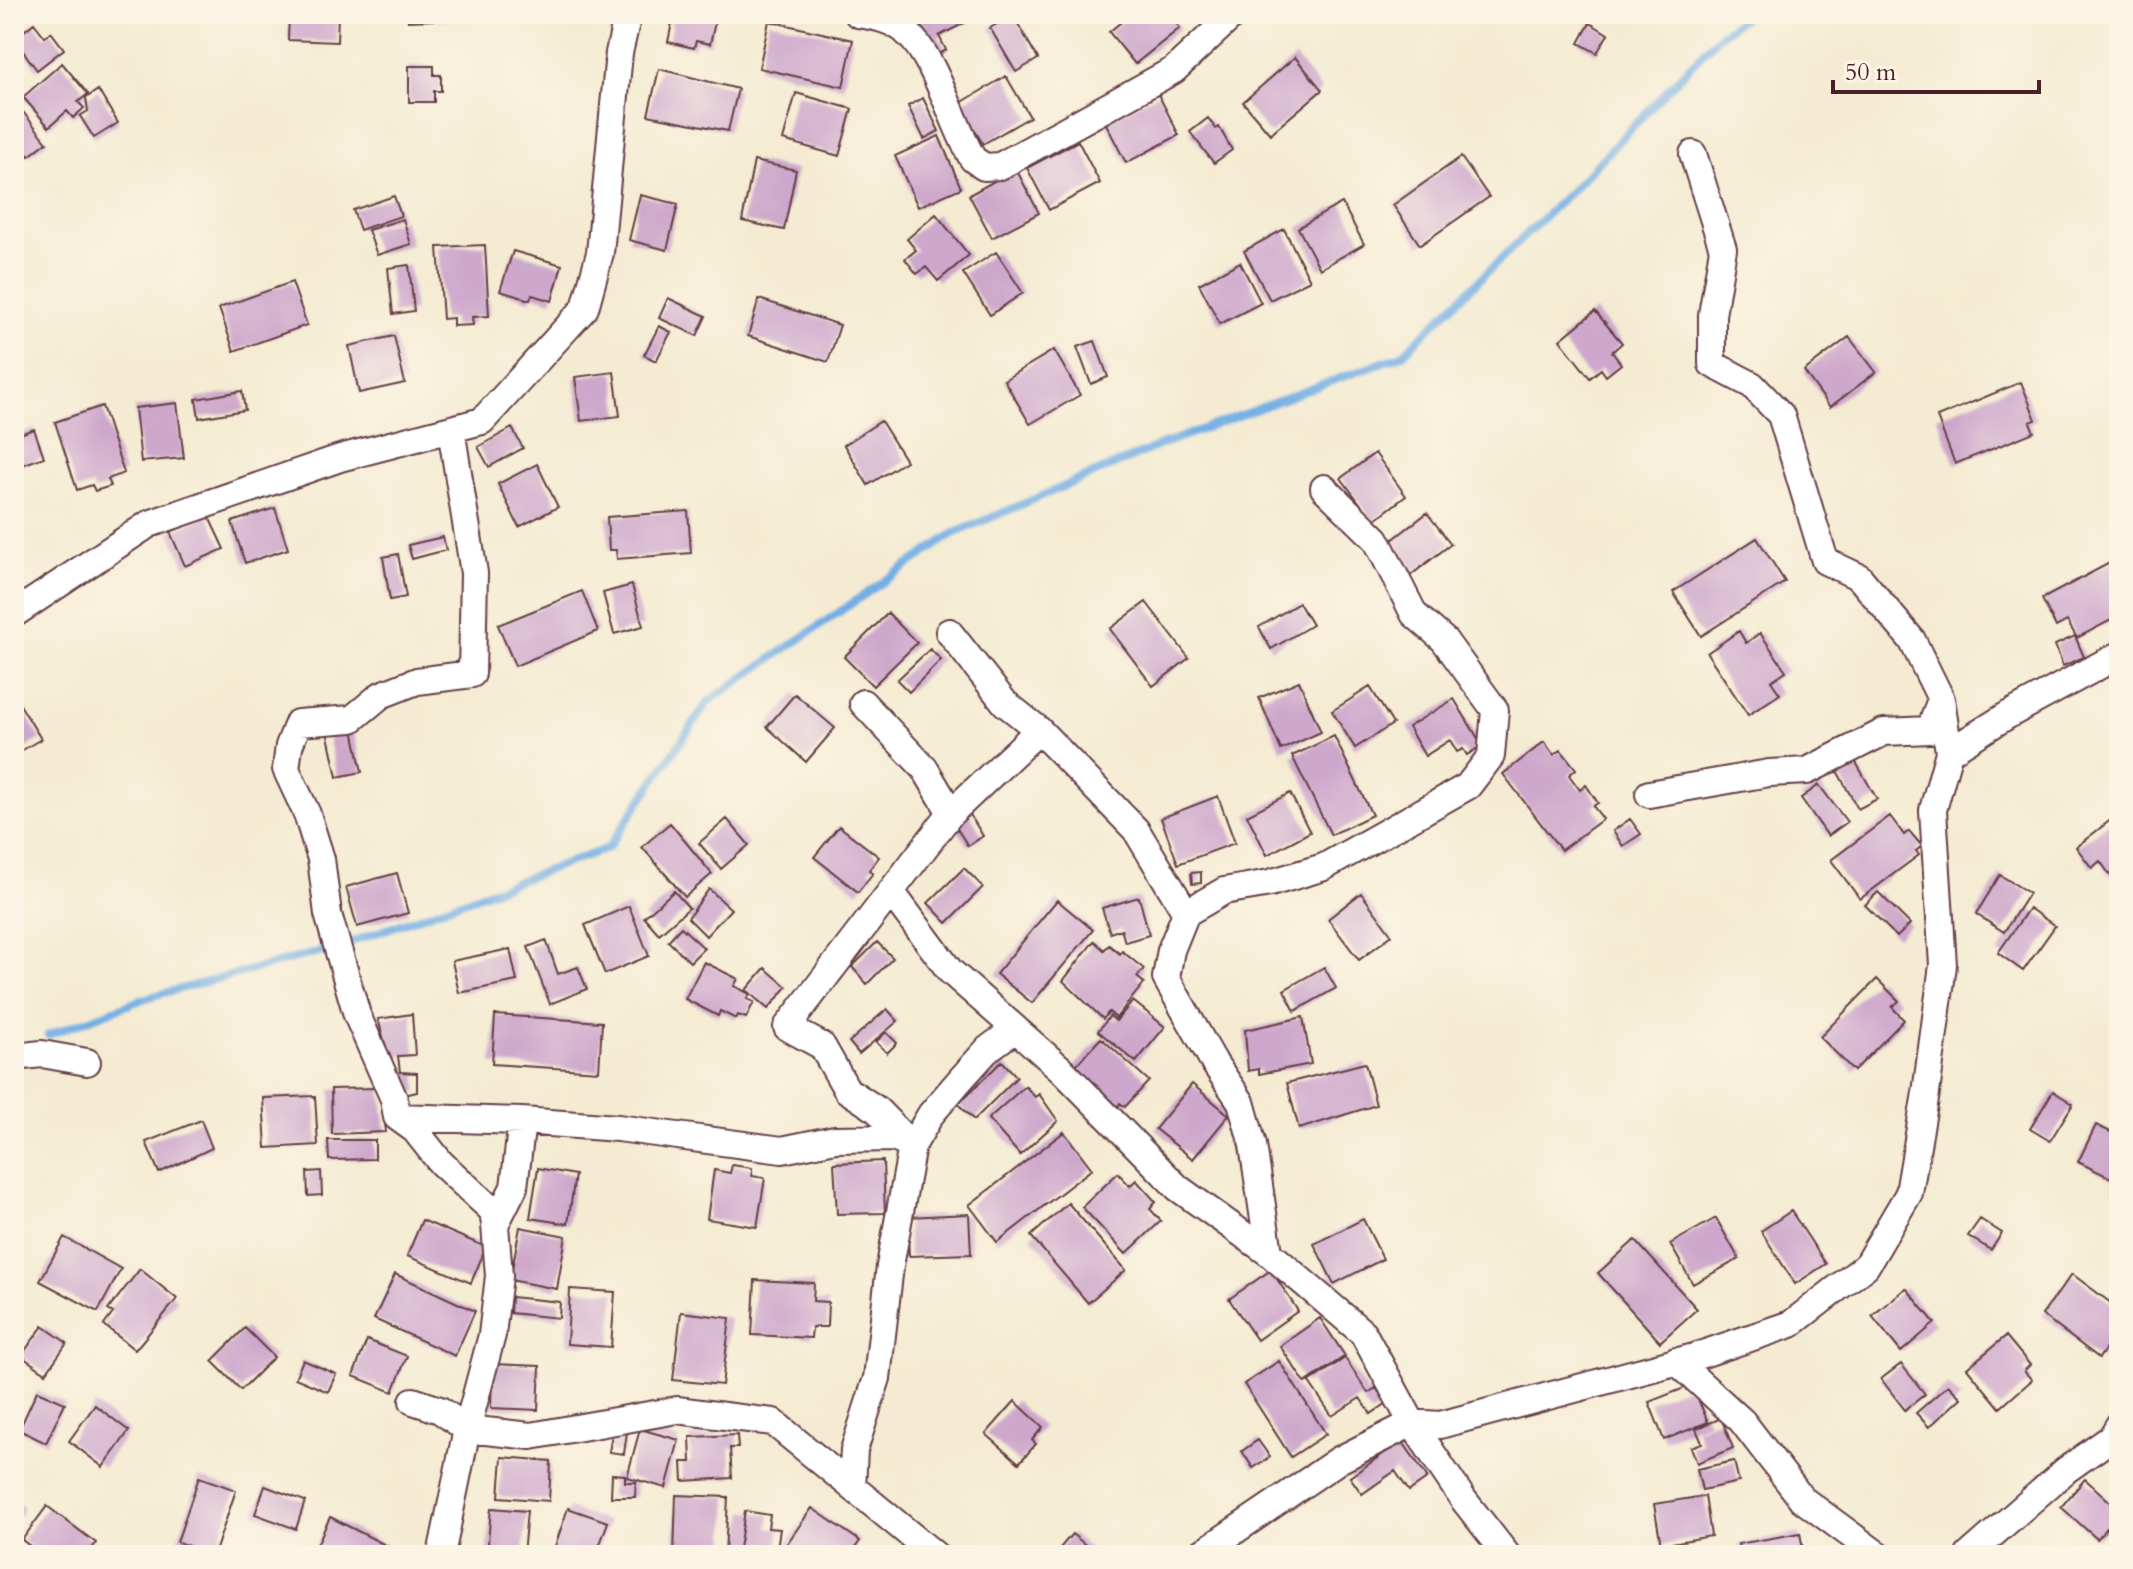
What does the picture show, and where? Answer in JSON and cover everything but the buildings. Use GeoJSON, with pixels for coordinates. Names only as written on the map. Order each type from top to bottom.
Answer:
{"type":"FeatureCollection","features":[{"type":"Feature","properties":{"kind":"street"},"geometry":{"type":"LineString","coordinates":[[14,614],[149,524],[340,458],[482,421],[585,308],[600,253],[619,53],[628,14]]}},
{"type":"Feature","properties":{"kind":"street"},"geometry":{"type":"LineString","coordinates":[[858,14],[878,17],[905,31],[925,60],[963,142],[973,159],[984,167],[1000,166],[1174,70],[1234,14]]}},
{"type":"Feature","properties":{"kind":"street"},"geometry":{"type":"LineString","coordinates":[[1199,1555],[1339,1460],[1412,1423],[1440,1425],[1676,1361],[1791,1324],[1866,1266],[1909,1193],[1943,965],[1933,810],[1949,752],[1941,699],[1912,640],[1859,577],[1825,561],[1781,415],[1752,385],[1712,364],[1712,315],[1723,249],[1693,154]]}},
{"type":"Feature","properties":{"kind":"street"},"geometry":{"type":"LineString","coordinates":[[441,1555],[467,1429],[492,1335],[499,1276],[493,1211],[441,1163],[415,1130],[397,1117],[394,1099],[357,1015],[328,914],[321,859],[307,814],[286,769],[289,746],[298,723],[352,719],[381,695],[417,681],[472,674],[474,573],[451,429]]}},
{"type":"Feature","properties":{"kind":"street"},"geometry":{"type":"LineString","coordinates":[[1269,1253],[1253,1145],[1241,1102],[1208,1053],[1166,978],[1171,950],[1186,913],[1224,891],[1270,883],[1324,867],[1468,786],[1491,756],[1495,710],[1444,640],[1414,614],[1376,539],[1324,488]]}},
{"type":"Feature","properties":{"kind":"street"},"geometry":{"type":"LineString","coordinates":[[949,632],[1005,703],[1039,730],[1136,830],[1186,913]]}},
{"type":"Feature","properties":{"kind":"street"},"geometry":{"type":"LineString","coordinates":[[1949,752],[2008,715],[2119,655]]}},
{"type":"Feature","properties":{"kind":"street"},"geometry":{"type":"LineString","coordinates":[[1649,794],[1769,773],[1807,771],[1884,732],[1930,730],[1941,699]]}},
{"type":"Feature","properties":{"kind":"street"},"geometry":{"type":"LineString","coordinates":[[863,703],[925,769],[951,813]]}},
{"type":"Feature","properties":{"kind":"street"},"geometry":{"type":"LineString","coordinates":[[912,1146],[876,1109],[847,1090],[822,1046],[787,1027],[951,813],[1039,730]]}},
{"type":"Feature","properties":{"kind":"street"},"geometry":{"type":"LineString","coordinates":[[892,893],[950,971],[1109,1115],[1178,1188],[1269,1253],[1363,1333],[1412,1423],[1463,1499],[1507,1555]]}},
{"type":"Feature","properties":{"kind":"street"},"geometry":{"type":"LineString","coordinates":[[852,1487],[854,1450],[877,1378],[890,1266],[912,1146],[931,1114],[960,1080],[988,1049],[1015,1029]]}},
{"type":"Feature","properties":{"kind":"street"},"geometry":{"type":"LineString","coordinates":[[14,1057],[42,1054],[87,1062]]}},
{"type":"Feature","properties":{"kind":"street"},"geometry":{"type":"LineString","coordinates":[[397,1117],[618,1128],[782,1150],[835,1139],[894,1138],[912,1146]]}},
{"type":"Feature","properties":{"kind":"street"},"geometry":{"type":"LineString","coordinates":[[495,1225],[514,1187],[522,1121]]}},
{"type":"Feature","properties":{"kind":"street"},"geometry":{"type":"LineString","coordinates":[[1676,1361],[1742,1421],[1802,1499],[1878,1555]]}},
{"type":"Feature","properties":{"kind":"street"},"geometry":{"type":"LineString","coordinates":[[413,1401],[440,1410],[467,1429],[531,1436],[677,1410],[773,1422],[935,1555]]}},
{"type":"Feature","properties":{"kind":"street"},"geometry":{"type":"LineString","coordinates":[[1969,1555],[2066,1470],[2111,1438],[2119,1425]]}},
{"type":"Feature","properties":{"kind":"waterway"},"geometry":{"type":"LineString","coordinates":[[48,1035],[146,998],[338,947],[608,848],[708,702],[953,534],[1163,444],[1402,355],[1577,185],[1721,34],[1749,14]]}}]}
